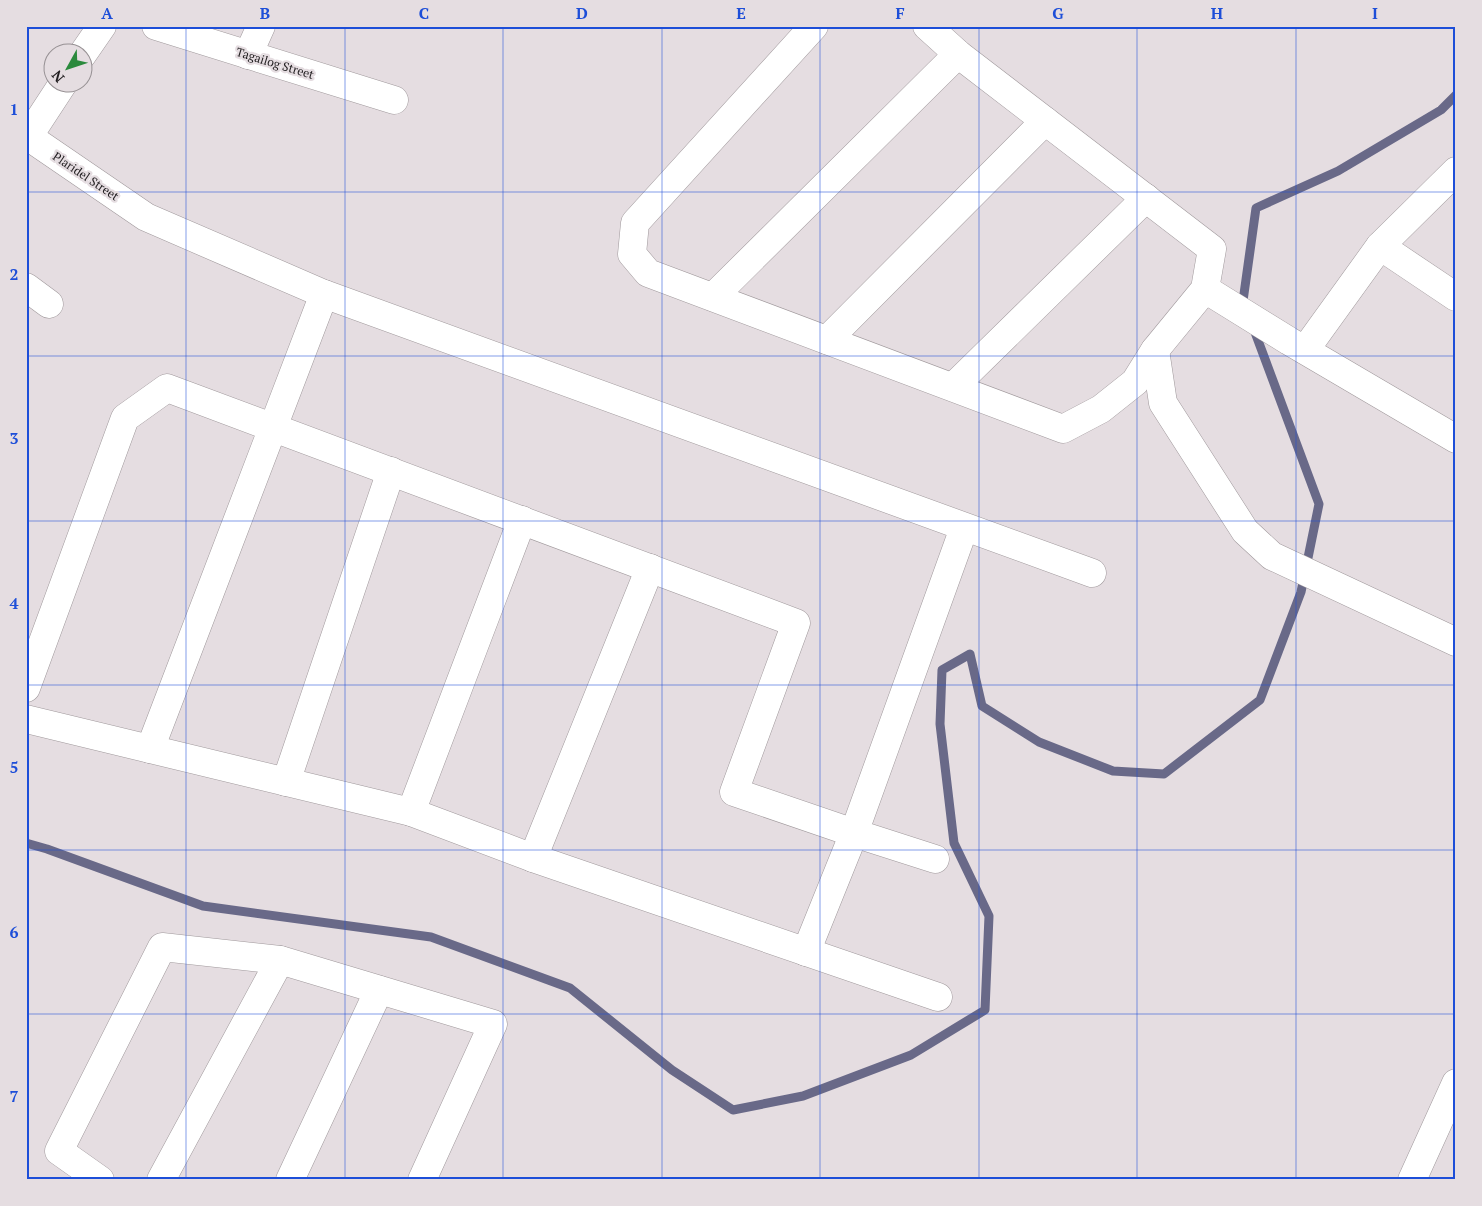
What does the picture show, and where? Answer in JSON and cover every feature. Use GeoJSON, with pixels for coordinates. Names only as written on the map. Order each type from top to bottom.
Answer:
{"type":"FeatureCollection","features":[{"type":"Feature","properties":{"kind":"street"},"geometry":{"type":"LineString","coordinates":[[91,42],[102,26]]}},
{"type":"Feature","properties":{"kind":"street","name":"Tagailog Street"},"geometry":{"type":"LineString","coordinates":[[156,26],[394,100]]}},
{"type":"Feature","properties":{"kind":"street"},"geometry":{"type":"LineString","coordinates":[[248,55],[261,26]]}},
{"type":"Feature","properties":{"kind":"street"},"geometry":{"type":"LineString","coordinates":[[814,26],[635,223],[632,254],[648,273],[1063,429],[1101,409],[1135,382],[1155,350],[1205,289],[1212,250],[958,54],[927,26]]}},
{"type":"Feature","properties":{"kind":"street"},"geometry":{"type":"LineString","coordinates":[[713,297],[958,54]]}},
{"type":"Feature","properties":{"kind":"street"},"geometry":{"type":"LineString","coordinates":[[27,136],[57,92]]}},
{"type":"Feature","properties":{"kind":"street"},"geometry":{"type":"LineString","coordinates":[[827,340],[1045,121]]}},
{"type":"Feature","properties":{"kind":"street","name":"Plaridel Street"},"geometry":{"type":"LineString","coordinates":[[27,136],[146,217],[324,294],[1092,573]]}},
{"type":"Feature","properties":{"kind":"street"},"geometry":{"type":"LineString","coordinates":[[1305,350],[1380,246],[1456,171]]}},
{"type":"Feature","properties":{"kind":"street"},"geometry":{"type":"LineString","coordinates":[[953,388],[1146,198]]}},
{"type":"Feature","properties":{"kind":"street"},"geometry":{"type":"LineString","coordinates":[[1380,246],[1456,297]]}},
{"type":"Feature","properties":{"kind":"street"},"geometry":{"type":"LineString","coordinates":[[1205,289],[1456,438]]}},
{"type":"Feature","properties":{"kind":"street"},"geometry":{"type":"LineString","coordinates":[[150,749],[324,294]]}},
{"type":"Feature","properties":{"kind":"street"},"geometry":{"type":"LineString","coordinates":[[1155,350],[1163,403],[1245,531],[1272,556],[1456,642]]}},
{"type":"Feature","properties":{"kind":"street"},"geometry":{"type":"LineString","coordinates":[[26,688],[125,418],[167,388],[796,623],[734,792],[854,834],[936,859]]}},
{"type":"Feature","properties":{"kind":"street"},"geometry":{"type":"LineString","coordinates":[[286,782],[391,471]]}},
{"type":"Feature","properties":{"kind":"street"},"geometry":{"type":"LineString","coordinates":[[411,812],[522,520]]}},
{"type":"Feature","properties":{"kind":"street"},"geometry":{"type":"LineString","coordinates":[[806,952],[854,834],[964,528]]}},
{"type":"Feature","properties":{"kind":"street"},"geometry":{"type":"LineString","coordinates":[[533,858],[650,568]]}},
{"type":"Feature","properties":{"kind":"street"},"geometry":{"type":"LineString","coordinates":[[26,719],[411,812],[533,858],[938,997]]}},
{"type":"Feature","properties":{"kind":"street"},"geometry":{"type":"LineString","coordinates":[[100,1180],[59,1151],[162,947],[280,960],[493,1024],[422,1180]]}},
{"type":"Feature","properties":{"kind":"street"},"geometry":{"type":"LineString","coordinates":[[161,1180],[280,960]]}},
{"type":"Feature","properties":{"kind":"street"},"geometry":{"type":"LineString","coordinates":[[290,1180],[380,990]]}},
{"type":"Feature","properties":{"kind":"street"},"geometry":{"type":"LineString","coordinates":[[1412,1180],[1456,1083]]}},
{"type":"Feature","properties":{"kind":"waterway"},"geometry":{"type":"LineString","coordinates":[[1246,308],[1243,301],[1256,208],[1338,171],[1441,110],[1456,95]]}},
{"type":"Feature","properties":{"kind":"waterway"},"geometry":{"type":"LineString","coordinates":[[26,843],[203,906],[431,937],[570,988],[672,1070],[733,1110],[803,1096],[911,1055],[985,1010],[989,916],[954,843],[940,724],[942,670],[970,654],[982,706],[1039,742],[1113,771],[1164,774],[1260,700],[1301,592],[1319,504],[1253,327]]}}]}
